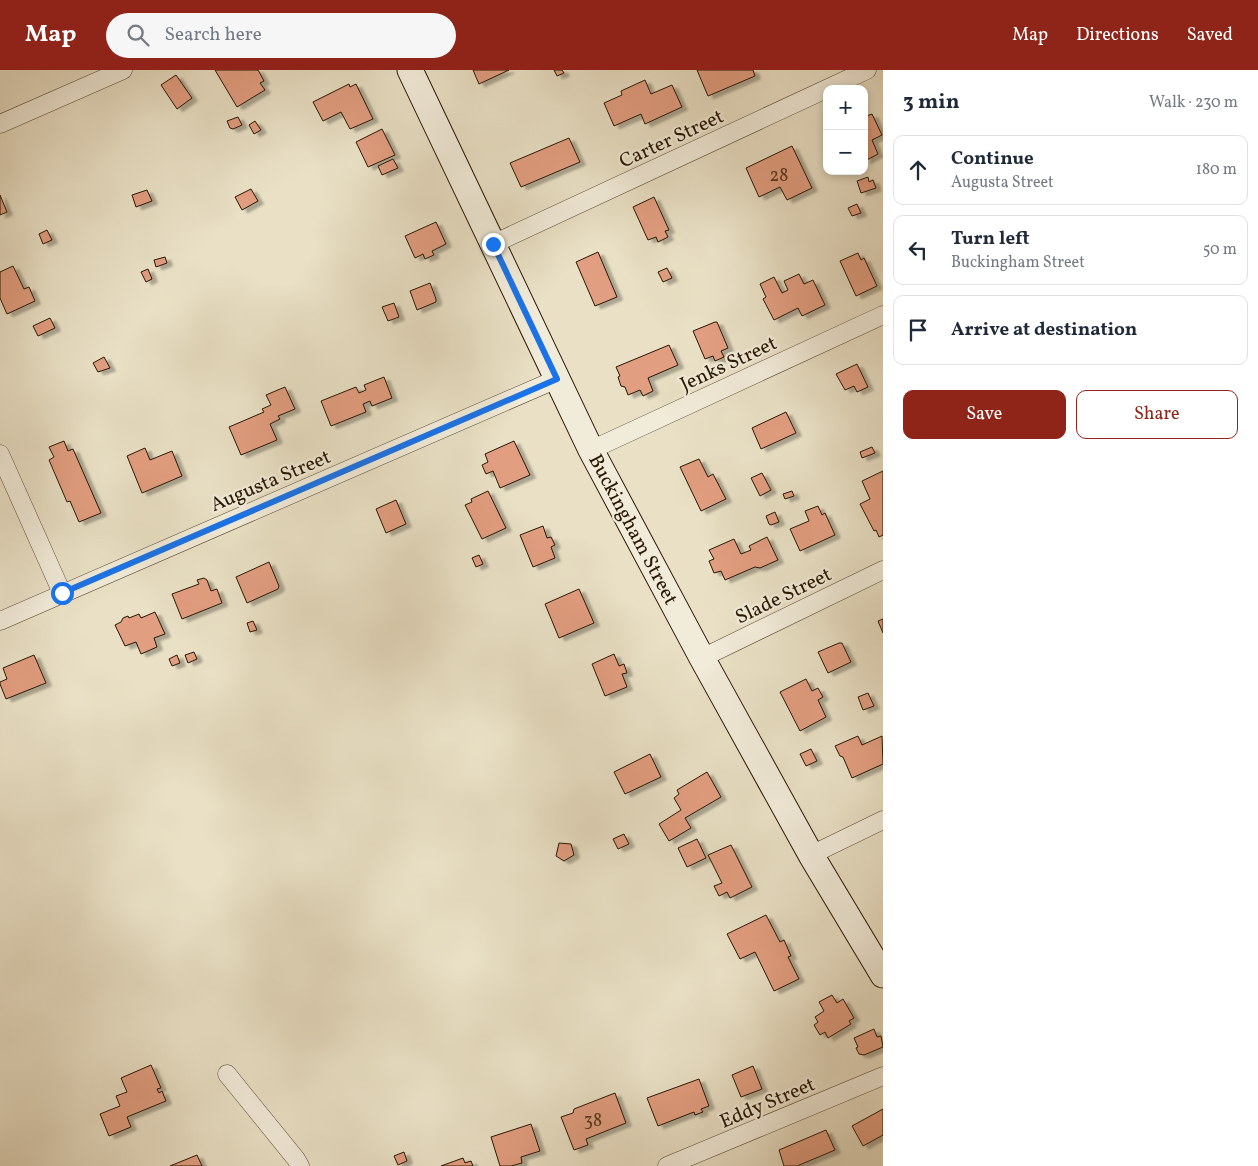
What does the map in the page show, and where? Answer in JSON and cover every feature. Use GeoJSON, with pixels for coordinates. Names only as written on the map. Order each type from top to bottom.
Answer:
{"type":"FeatureCollection","features":[{"type":"Feature","properties":{"kind":"main road","name":"Buckingham Street"},"geometry":{"type":"LineString","coordinates":[[410,70],[591,450],[702,658],[811,855],[883,975]]}},
{"type":"Feature","properties":{"kind":"street"},"geometry":{"type":"LineString","coordinates":[[0,124],[122,70]]}},
{"type":"Feature","properties":{"kind":"street","name":"Carter Street"},"geometry":{"type":"LineString","coordinates":[[493,244],[867,70]]}},
{"type":"Feature","properties":{"kind":"street","name":"Jenks Street"},"geometry":{"type":"LineString","coordinates":[[591,450],[883,315]]}},
{"type":"Feature","properties":{"kind":"street","name":"Augusta Street"},"geometry":{"type":"LineString","coordinates":[[0,621],[557,379]]}},
{"type":"Feature","properties":{"kind":"street"},"geometry":{"type":"LineString","coordinates":[[0,454],[62,593]]}},
{"type":"Feature","properties":{"kind":"street","name":"Slade Street"},"geometry":{"type":"LineString","coordinates":[[702,658],[883,570]]}},
{"type":"Feature","properties":{"kind":"street"},"geometry":{"type":"LineString","coordinates":[[811,855],[883,820]]}},
{"type":"Feature","properties":{"kind":"street"},"geometry":{"type":"LineString","coordinates":[[227,1074],[296,1158],[300,1166]]}},
{"type":"Feature","properties":{"kind":"street","name":"Eddy Street"},"geometry":{"type":"LineString","coordinates":[[667,1166],[701,1160],[883,1076]]}},
{"type":"Feature","properties":{"kind":"building"},"geometry":{"type":"Polygon","coordinates":[[[215,70],[258,70],[264,81],[260,83],[265,90],[237,107],[215,70]]]}},
{"type":"Feature","properties":{"kind":"building"},"geometry":{"type":"Polygon","coordinates":[[[473,70],[509,70],[479,84],[473,70]]]}},
{"type":"Feature","properties":{"kind":"building"},"geometry":{"type":"Polygon","coordinates":[[[554,70],[562,70],[564,73],[557,76],[554,70]]]}},
{"type":"Feature","properties":{"kind":"building"},"geometry":{"type":"Polygon","coordinates":[[[697,70],[753,70],[755,76],[708,96],[697,70]]]}},
{"type":"Feature","properties":{"kind":"building"},"geometry":{"type":"Polygon","coordinates":[[[176,75],[192,98],[177,109],[161,85],[176,75]]]}},
{"type":"Feature","properties":{"kind":"building"},"geometry":{"type":"Polygon","coordinates":[[[645,80],[651,94],[672,85],[682,107],[645,124],[641,114],[614,126],[604,103],[622,95],[621,91],[645,80]]]}},
{"type":"Feature","properties":{"kind":"building"},"geometry":{"type":"Polygon","coordinates":[[[349,84],[350,87],[356,84],[373,119],[350,129],[341,112],[323,121],[313,102],[349,84]]]}},
{"type":"Feature","properties":{"kind":"building"},"geometry":{"type":"Polygon","coordinates":[[[872,114],[882,135],[872,140],[878,154],[868,159],[868,130],[868,116],[872,114]]]}},
{"type":"Feature","properties":{"kind":"building"},"geometry":{"type":"Polygon","coordinates":[[[238,117],[242,125],[233,129],[230,128],[227,121],[238,117]]]}},
{"type":"Feature","properties":{"kind":"building"},"geometry":{"type":"Polygon","coordinates":[[[255,121],[261,130],[254,134],[249,125],[255,121]]]}},
{"type":"Feature","properties":{"kind":"building"},"geometry":{"type":"Polygon","coordinates":[[[382,129],[395,155],[368,167],[356,142],[382,129]]]}},
{"type":"Feature","properties":{"kind":"building"},"geometry":{"type":"Polygon","coordinates":[[[569,138],[580,162],[521,187],[510,163],[569,138]]]}},
{"type":"Feature","properties":{"kind":"building"},"geometry":{"type":"Polygon","coordinates":[[[792,146],[812,188],[787,200],[780,187],[759,197],[746,168],[792,146]]]}},
{"type":"Feature","properties":{"kind":"building"},"geometry":{"type":"Polygon","coordinates":[[[393,159],[398,168],[382,175],[378,166],[393,159]]]}},
{"type":"Feature","properties":{"kind":"building"},"geometry":{"type":"Polygon","coordinates":[[[868,177],[869,182],[873,180],[876,188],[861,193],[857,181],[868,177]]]}},
{"type":"Feature","properties":{"kind":"building"},"geometry":{"type":"Polygon","coordinates":[[[251,189],[258,201],[242,210],[235,197],[251,189]]]}},
{"type":"Feature","properties":{"kind":"building"},"geometry":{"type":"Polygon","coordinates":[[[147,190],[152,201],[136,207],[132,195],[147,190]]]}},
{"type":"Feature","properties":{"kind":"building"},"geometry":{"type":"Polygon","coordinates":[[[0,195],[7,212],[0,215],[0,195]]]}},
{"type":"Feature","properties":{"kind":"building"},"geometry":{"type":"Polygon","coordinates":[[[654,197],[669,230],[665,231],[668,237],[658,242],[656,237],[648,240],[633,207],[654,197]]]}},
{"type":"Feature","properties":{"kind":"building"},"geometry":{"type":"Polygon","coordinates":[[[857,204],[861,213],[852,216],[848,208],[857,204]]]}},
{"type":"Feature","properties":{"kind":"building"},"geometry":{"type":"Polygon","coordinates":[[[436,222],[446,244],[432,251],[434,255],[425,259],[423,254],[415,258],[405,236],[436,222]]]}},
{"type":"Feature","properties":{"kind":"building"},"geometry":{"type":"Polygon","coordinates":[[[47,230],[52,240],[43,244],[39,234],[47,230]]]}},
{"type":"Feature","properties":{"kind":"building"},"geometry":{"type":"Polygon","coordinates":[[[598,252],[617,297],[595,306],[576,262],[598,252]]]}},
{"type":"Feature","properties":{"kind":"building"},"geometry":{"type":"Polygon","coordinates":[[[858,253],[861,260],[864,258],[877,286],[856,296],[840,261],[858,253]]]}},
{"type":"Feature","properties":{"kind":"building"},"geometry":{"type":"Polygon","coordinates":[[[165,257],[167,263],[156,267],[154,260],[165,257]]]}},
{"type":"Feature","properties":{"kind":"building"},"geometry":{"type":"Polygon","coordinates":[[[13,266],[24,289],[29,287],[35,301],[7,314],[0,298],[0,272],[13,266]]]}},
{"type":"Feature","properties":{"kind":"building"},"geometry":{"type":"Polygon","coordinates":[[[667,268],[672,278],[663,282],[658,272],[667,268]]]}},
{"type":"Feature","properties":{"kind":"building"},"geometry":{"type":"Polygon","coordinates":[[[148,269],[152,279],[146,282],[141,272],[148,269]]]}},
{"type":"Feature","properties":{"kind":"building"},"geometry":{"type":"Polygon","coordinates":[[[799,274],[804,284],[813,280],[825,305],[802,316],[798,308],[774,320],[763,299],[766,297],[760,284],[774,277],[782,293],[788,290],[784,281],[799,274]]]}},
{"type":"Feature","properties":{"kind":"building"},"geometry":{"type":"Polygon","coordinates":[[[430,283],[436,302],[417,310],[410,291],[430,283]]]}},
{"type":"Feature","properties":{"kind":"building"},"geometry":{"type":"Polygon","coordinates":[[[394,303],[399,317],[388,321],[382,307],[394,303]]]}},
{"type":"Feature","properties":{"kind":"building"},"geometry":{"type":"Polygon","coordinates":[[[50,318],[55,328],[38,336],[33,326],[50,318]]]}},
{"type":"Feature","properties":{"kind":"building"},"geometry":{"type":"Polygon","coordinates":[[[717,322],[728,348],[721,351],[724,357],[715,361],[713,356],[705,359],[693,331],[717,322]]]}},
{"type":"Feature","properties":{"kind":"building"},"geometry":{"type":"Polygon","coordinates":[[[669,345],[678,365],[648,378],[653,391],[643,396],[640,390],[628,395],[625,387],[621,386],[618,377],[620,376],[616,367],[669,345]]]}},
{"type":"Feature","properties":{"kind":"building"},"geometry":{"type":"Polygon","coordinates":[[[104,357],[110,368],[98,372],[93,363],[104,357]]]}},
{"type":"Feature","properties":{"kind":"building"},"geometry":{"type":"Polygon","coordinates":[[[857,364],[868,387],[857,392],[854,386],[845,390],[836,374],[857,364]]]}},
{"type":"Feature","properties":{"kind":"building"},"geometry":{"type":"Polygon","coordinates":[[[384,377],[392,398],[372,406],[370,401],[363,404],[366,412],[331,426],[321,401],[356,387],[359,393],[366,390],[364,385],[384,377]]]}},
{"type":"Feature","properties":{"kind":"building"},"geometry":{"type":"Polygon","coordinates":[[[285,387],[295,409],[278,416],[280,419],[270,424],[277,440],[241,455],[229,427],[264,412],[262,409],[271,405],[266,395],[285,387]]]}},
{"type":"Feature","properties":{"kind":"building"},"geometry":{"type":"Polygon","coordinates":[[[786,412],[796,433],[761,449],[752,428],[786,412]]]}},
{"type":"Feature","properties":{"kind":"building"},"geometry":{"type":"Polygon","coordinates":[[[64,441],[68,451],[73,449],[101,513],[79,522],[70,501],[67,502],[49,460],[54,457],[49,447],[64,441]]]}},
{"type":"Feature","properties":{"kind":"building"},"geometry":{"type":"Polygon","coordinates":[[[514,441],[530,475],[500,488],[493,471],[486,474],[482,465],[488,462],[485,454],[514,441]]]}},
{"type":"Feature","properties":{"kind":"building"},"geometry":{"type":"Polygon","coordinates":[[[872,447],[875,453],[862,458],[860,452],[872,447]]]}},
{"type":"Feature","properties":{"kind":"building"},"geometry":{"type":"Polygon","coordinates":[[[145,448],[150,460],[172,451],[182,476],[142,493],[127,456],[145,448]]]}},
{"type":"Feature","properties":{"kind":"building"},"geometry":{"type":"Polygon","coordinates":[[[699,459],[708,477],[713,474],[726,499],[701,511],[680,467],[699,459]]]}},
{"type":"Feature","properties":{"kind":"building"},"geometry":{"type":"Polygon","coordinates":[[[883,471],[883,535],[879,537],[860,504],[870,499],[862,481],[883,471]]]}},
{"type":"Feature","properties":{"kind":"building"},"geometry":{"type":"Polygon","coordinates":[[[762,473],[771,490],[760,496],[751,478],[762,473]]]}},
{"type":"Feature","properties":{"kind":"building"},"geometry":{"type":"Polygon","coordinates":[[[488,491],[506,528],[482,539],[465,505],[472,502],[471,499],[488,491]]]}},
{"type":"Feature","properties":{"kind":"building"},"geometry":{"type":"Polygon","coordinates":[[[792,491],[794,496],[785,499],[783,494],[792,491]]]}},
{"type":"Feature","properties":{"kind":"building"},"geometry":{"type":"Polygon","coordinates":[[[396,500],[406,524],[386,533],[376,509],[396,500]]]}},
{"type":"Feature","properties":{"kind":"building"},"geometry":{"type":"Polygon","coordinates":[[[818,506],[822,515],[825,513],[835,535],[800,551],[790,529],[809,521],[805,511],[818,506]]]}},
{"type":"Feature","properties":{"kind":"building"},"geometry":{"type":"Polygon","coordinates":[[[775,512],[779,522],[771,525],[766,516],[775,512]]]}},
{"type":"Feature","properties":{"kind":"building"},"geometry":{"type":"Polygon","coordinates":[[[543,526],[547,538],[551,537],[555,545],[551,547],[555,558],[533,567],[520,535],[543,526]]]}},
{"type":"Feature","properties":{"kind":"building"},"geometry":{"type":"Polygon","coordinates":[[[767,537],[778,560],[760,568],[755,567],[725,580],[721,571],[714,573],[709,561],[714,559],[709,550],[734,539],[741,554],[751,550],[749,546],[767,537]]]}},
{"type":"Feature","properties":{"kind":"building"},"geometry":{"type":"Polygon","coordinates":[[[479,555],[483,564],[476,567],[472,558],[479,555]]]}},
{"type":"Feature","properties":{"kind":"building"},"geometry":{"type":"Polygon","coordinates":[[[269,562],[279,586],[278,589],[247,603],[236,577],[269,562]]]}},
{"type":"Feature","properties":{"kind":"building"},"geometry":{"type":"Polygon","coordinates":[[[204,578],[207,580],[211,591],[217,589],[222,603],[182,619],[172,594],[199,584],[197,580],[204,578]]]}},
{"type":"Feature","properties":{"kind":"building"},"geometry":{"type":"Polygon","coordinates":[[[579,589],[594,623],[559,638],[545,604],[579,589]]]}},
{"type":"Feature","properties":{"kind":"building"},"geometry":{"type":"Polygon","coordinates":[[[155,612],[165,634],[154,638],[157,647],[141,654],[136,642],[125,646],[115,625],[128,616],[129,618],[139,614],[141,618],[155,612]]]}},
{"type":"Feature","properties":{"kind":"building"},"geometry":{"type":"Polygon","coordinates":[[[883,619],[883,633],[878,621],[883,619]]]}},
{"type":"Feature","properties":{"kind":"building"},"geometry":{"type":"Polygon","coordinates":[[[253,621],[257,630],[250,632],[247,623],[253,621]]]}},
{"type":"Feature","properties":{"kind":"building"},"geometry":{"type":"Polygon","coordinates":[[[842,643],[851,662],[828,673],[818,652],[842,643]]]}},
{"type":"Feature","properties":{"kind":"building"},"geometry":{"type":"Polygon","coordinates":[[[194,652],[197,659],[188,663],[185,655],[194,652]]]}},
{"type":"Feature","properties":{"kind":"building"},"geometry":{"type":"Polygon","coordinates":[[[614,654],[619,666],[624,664],[627,673],[622,674],[627,687],[605,696],[592,664],[614,654]]]}},
{"type":"Feature","properties":{"kind":"building"},"geometry":{"type":"Polygon","coordinates":[[[34,655],[46,683],[6,699],[0,684],[0,682],[7,679],[3,668],[34,655]]]}},
{"type":"Feature","properties":{"kind":"building"},"geometry":{"type":"Polygon","coordinates":[[[177,655],[180,663],[172,666],[169,659],[177,655]]]}},
{"type":"Feature","properties":{"kind":"building"},"geometry":{"type":"Polygon","coordinates":[[[806,679],[812,691],[818,688],[823,697],[818,700],[826,717],[800,731],[780,692],[806,679]]]}},
{"type":"Feature","properties":{"kind":"building"},"geometry":{"type":"Polygon","coordinates":[[[868,693],[874,706],[863,710],[858,697],[868,693]]]}},
{"type":"Feature","properties":{"kind":"building"},"geometry":{"type":"Polygon","coordinates":[[[858,736],[862,745],[882,736],[883,764],[852,778],[843,757],[840,756],[835,746],[858,736]]]}},
{"type":"Feature","properties":{"kind":"building"},"geometry":{"type":"Polygon","coordinates":[[[811,749],[817,761],[806,766],[800,754],[811,749]]]}},
{"type":"Feature","properties":{"kind":"building"},"geometry":{"type":"Polygon","coordinates":[[[650,754],[661,777],[625,794],[614,772],[650,754]]]}},
{"type":"Feature","properties":{"kind":"building"},"geometry":{"type":"Polygon","coordinates":[[[707,772],[721,797],[685,818],[691,828],[669,841],[659,824],[681,810],[674,798],[679,794],[677,790],[707,772]]]}},
{"type":"Feature","properties":{"kind":"building"},"geometry":{"type":"Polygon","coordinates":[[[624,834],[629,844],[618,849],[613,839],[624,834]]]}},
{"type":"Feature","properties":{"kind":"building"},"geometry":{"type":"Polygon","coordinates":[[[697,839],[706,858],[687,867],[678,848],[697,839]]]}},
{"type":"Feature","properties":{"kind":"building"},"geometry":{"type":"Polygon","coordinates":[[[559,843],[571,844],[574,855],[564,861],[556,856],[559,843]]]}},
{"type":"Feature","properties":{"kind":"building"},"geometry":{"type":"Polygon","coordinates":[[[731,845],[752,887],[730,898],[727,892],[719,896],[714,886],[722,883],[708,855],[731,845]]]}},
{"type":"Feature","properties":{"kind":"building"},"geometry":{"type":"Polygon","coordinates":[[[766,915],[780,942],[784,940],[791,956],[788,957],[799,979],[774,991],[755,952],[740,959],[727,934],[766,915]]]}},
{"type":"Feature","properties":{"kind":"building"},"geometry":{"type":"Polygon","coordinates":[[[832,995],[837,1003],[843,999],[854,1018],[849,1021],[851,1024],[828,1038],[825,1032],[820,1035],[814,1025],[818,1022],[815,1017],[824,1011],[819,1002],[832,995]]]}},
{"type":"Feature","properties":{"kind":"building"},"geometry":{"type":"Polygon","coordinates":[[[874,1029],[877,1037],[881,1036],[883,1047],[864,1055],[859,1054],[854,1038],[874,1029]]]}},
{"type":"Feature","properties":{"kind":"building"},"geometry":{"type":"Polygon","coordinates":[[[151,1065],[161,1088],[157,1089],[159,1093],[162,1091],[166,1101],[127,1117],[131,1127],[109,1136],[100,1114],[120,1106],[116,1096],[127,1092],[121,1078],[151,1065]]]}},
{"type":"Feature","properties":{"kind":"building"},"geometry":{"type":"Polygon","coordinates":[[[753,1066],[762,1089],[741,1097],[732,1075],[753,1066]]]}},
{"type":"Feature","properties":{"kind":"building"},"geometry":{"type":"Polygon","coordinates":[[[699,1079],[709,1106],[701,1109],[703,1112],[695,1115],[694,1112],[658,1126],[647,1098],[699,1079]]]}},
{"type":"Feature","properties":{"kind":"building"},"geometry":{"type":"Polygon","coordinates":[[[615,1093],[626,1123],[586,1139],[588,1145],[574,1150],[561,1117],[573,1113],[574,1109],[615,1093]]]}},
{"type":"Feature","properties":{"kind":"building"},"geometry":{"type":"Polygon","coordinates":[[[883,1109],[883,1135],[863,1146],[852,1126],[883,1109]]]}},
{"type":"Feature","properties":{"kind":"building"},"geometry":{"type":"Polygon","coordinates":[[[531,1124],[540,1151],[521,1157],[522,1163],[500,1166],[491,1137],[531,1124]]]}},
{"type":"Feature","properties":{"kind":"building"},"geometry":{"type":"Polygon","coordinates":[[[826,1130],[835,1150],[797,1166],[784,1166],[779,1150],[826,1130]]]}},
{"type":"Feature","properties":{"kind":"building"},"geometry":{"type":"Polygon","coordinates":[[[404,1152],[407,1161],[398,1165],[394,1156],[404,1152]]]}},
{"type":"Feature","properties":{"kind":"building"},"geometry":{"type":"Polygon","coordinates":[[[197,1155],[202,1166],[170,1166],[197,1155]]]}},
{"type":"Feature","properties":{"kind":"building"},"geometry":{"type":"Polygon","coordinates":[[[463,1158],[465,1163],[471,1161],[473,1166],[441,1166],[463,1158]]]}},
{"type":"Feature","properties":{"kind":"route"},"geometry":{"type":"LineString","coordinates":[[62,593],[557,379],[493,244]]}}]}
